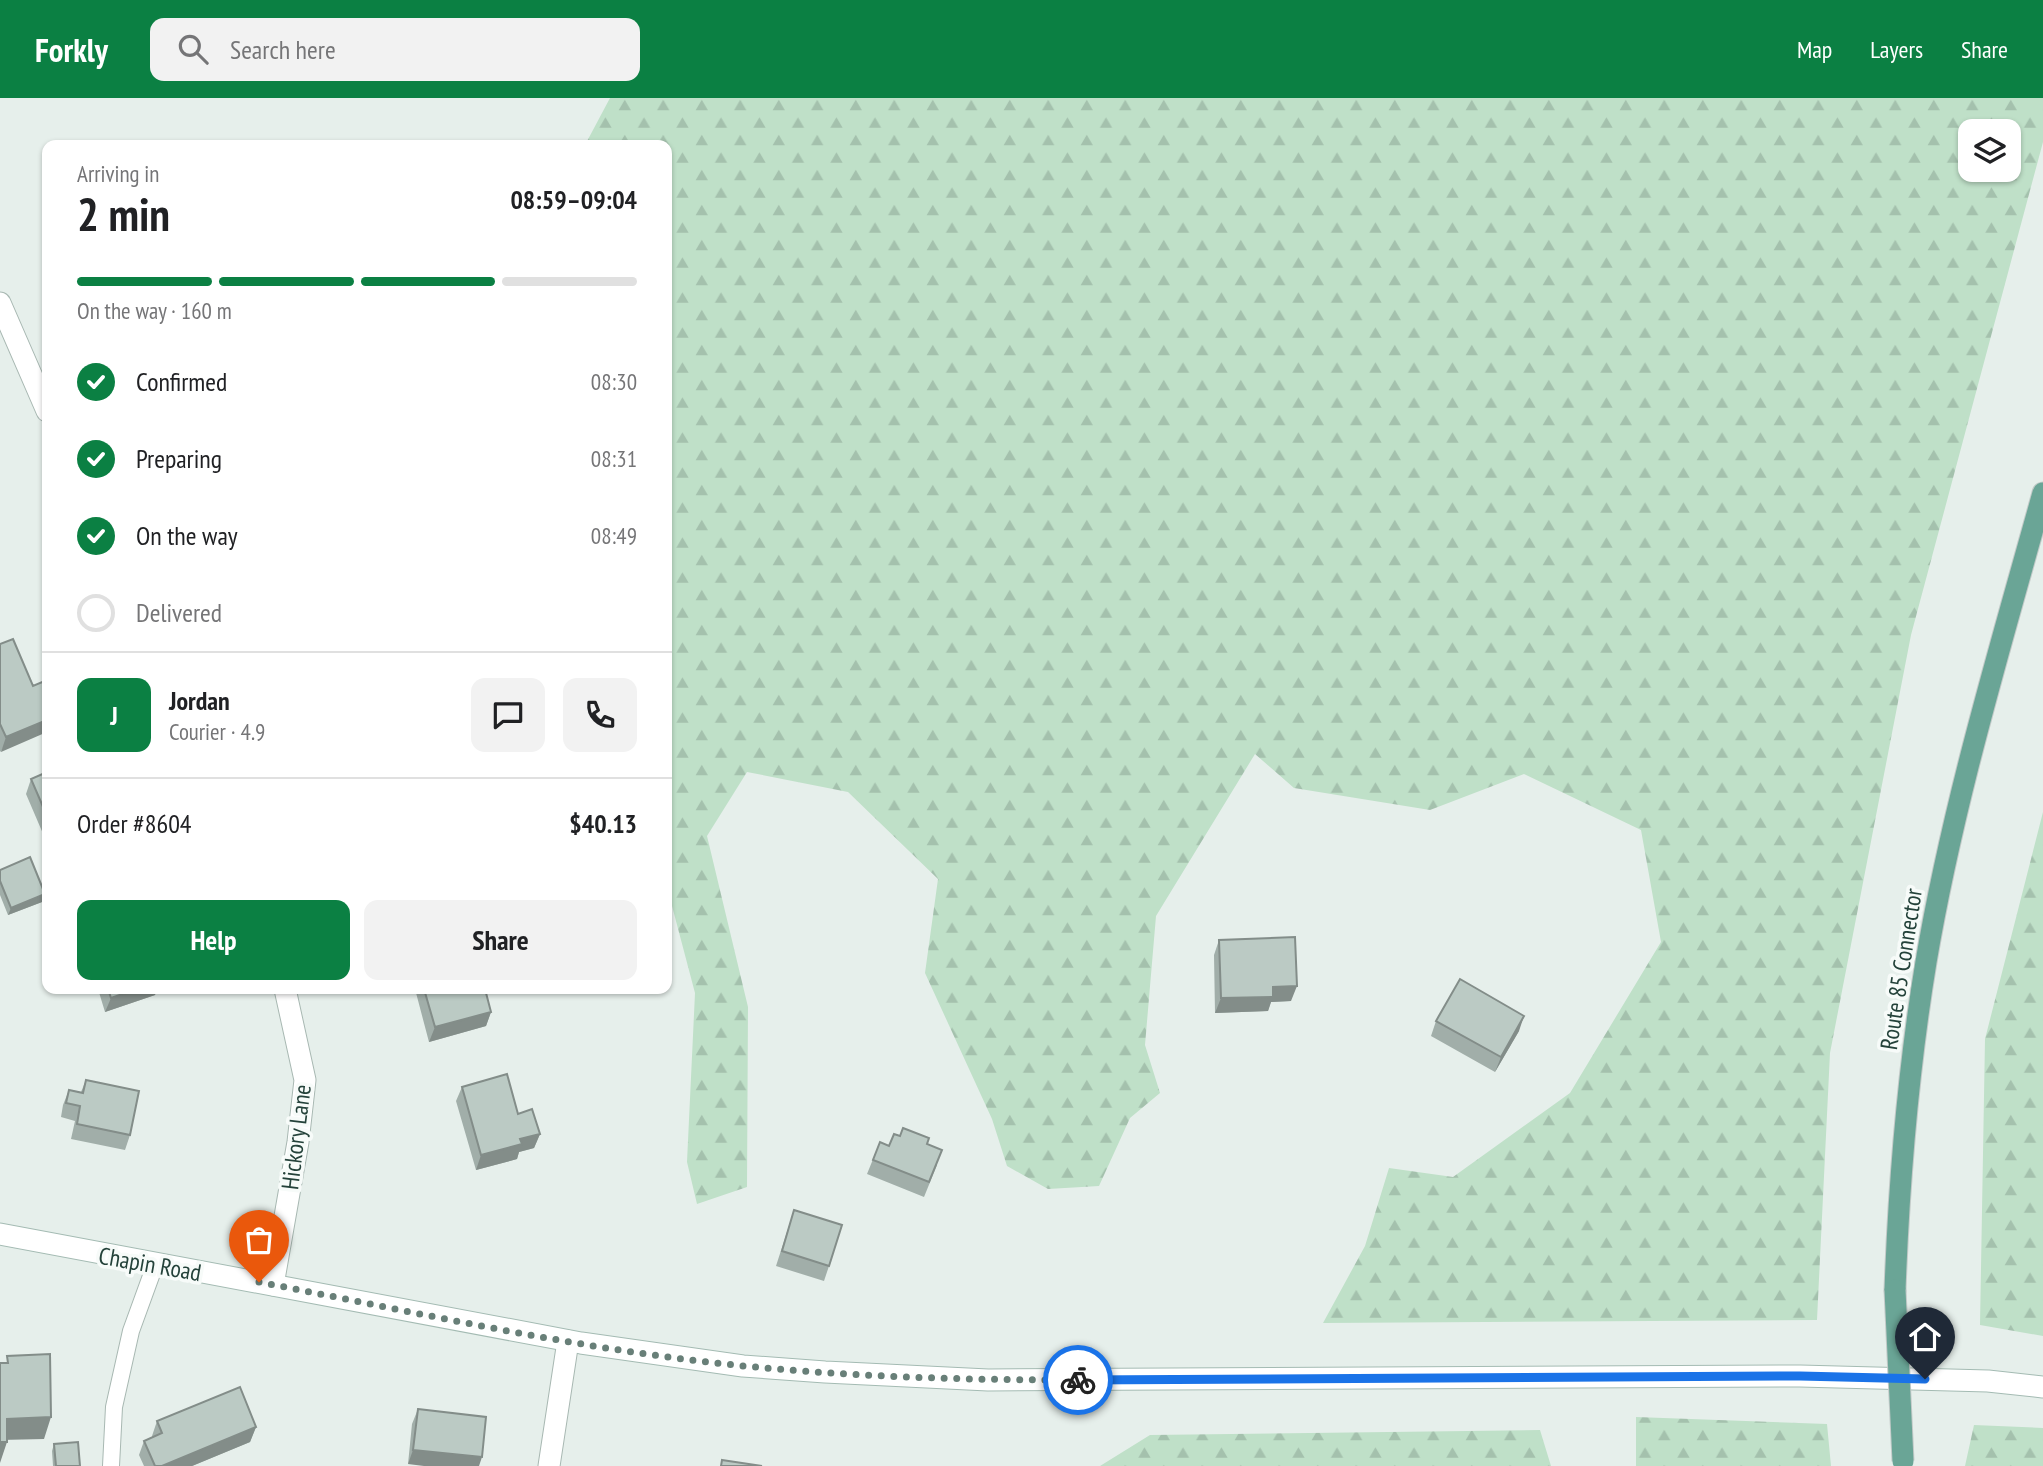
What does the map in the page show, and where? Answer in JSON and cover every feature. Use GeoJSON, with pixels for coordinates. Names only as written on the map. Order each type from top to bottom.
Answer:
{"type":"FeatureCollection","features":[{"type":"Feature","properties":{"kind":"main road","name":"Route 85 Connector"},"geometry":{"type":"LineString","coordinates":[[1903,1463],[1895,1290],[1905,1123],[1926,962],[1978,731],[2043,493]]}},
{"type":"Feature","properties":{"kind":"street"},"geometry":{"type":"LineString","coordinates":[[0,303],[42,400]]}},
{"type":"Feature","properties":{"kind":"street","name":"Hickory Lane"},"geometry":{"type":"LineString","coordinates":[[273,1285],[298,1142],[305,1080],[286,994]]}},
{"type":"Feature","properties":{"kind":"street","name":"Chapin Road"},"geometry":{"type":"LineString","coordinates":[[0,1234],[568,1341],[743,1366],[906,1378],[1813,1377],[1988,1381],[2043,1387]]}},
{"type":"Feature","properties":{"kind":"street"},"geometry":{"type":"LineString","coordinates":[[549,1466],[568,1341]]}},
{"type":"Feature","properties":{"kind":"lane"},"geometry":{"type":"LineString","coordinates":[[111,1466],[114,1407],[131,1331],[155,1265]]}},
{"type":"Feature","properties":{"kind":"green space"},"geometry":{"type":"Polygon","coordinates":[[[610,98],[2043,98],[2043,142],[1911,635],[1830,1053],[1817,1320],[1323,1323],[1365,1246],[1389,1168],[1453,1177],[1570,1093],[1661,942],[1641,830],[1524,774],[1430,810],[1294,788],[1255,754],[1156,916],[1145,1045],[1160,1093],[1130,1118],[1099,1186],[1048,1189],[1007,1166],[992,1119],[925,973],[938,879],[848,792],[747,772],[707,836],[748,1007],[747,1187],[697,1204],[687,1162],[695,993],[672,906],[672,140],[588,140],[610,98]]]}},
{"type":"Feature","properties":{"kind":"green space"},"geometry":{"type":"Polygon","coordinates":[[[2043,812],[2043,1336],[1980,1325],[1985,1039],[2043,812]]]}},
{"type":"Feature","properties":{"kind":"green space"},"geometry":{"type":"Polygon","coordinates":[[[1636,1417],[1827,1424],[1831,1466],[1636,1466],[1636,1417]]]}},
{"type":"Feature","properties":{"kind":"green space"},"geometry":{"type":"Polygon","coordinates":[[[1974,1425],[2043,1428],[2043,1466],[1965,1466],[1974,1425]]]}},
{"type":"Feature","properties":{"kind":"green space"},"geometry":{"type":"Polygon","coordinates":[[[1540,1430],[1551,1466],[1100,1466],[1150,1435],[1540,1430]]]}},
{"type":"Feature","properties":{"kind":"building"},"geometry":{"type":"Polygon","coordinates":[[[13,639],[33,686],[42,682],[42,722],[6,737],[0,724],[0,644],[13,639]]]}},
{"type":"Feature","properties":{"kind":"building"},"geometry":{"type":"Polygon","coordinates":[[[42,774],[42,804],[31,779],[42,774]]]}},
{"type":"Feature","properties":{"kind":"building"},"geometry":{"type":"Polygon","coordinates":[[[30,857],[42,887],[42,895],[11,908],[0,881],[0,870],[30,857]]]}},
{"type":"Feature","properties":{"kind":"building"},"geometry":{"type":"Polygon","coordinates":[[[1295,937],[1297,986],[1273,987],[1273,997],[1221,998],[1219,940],[1295,937]]]}},
{"type":"Feature","properties":{"kind":"building"},"geometry":{"type":"Polygon","coordinates":[[[1460,979],[1524,1016],[1501,1057],[1436,1021],[1460,979]]]}},
{"type":"Feature","properties":{"kind":"building"},"geometry":{"type":"Polygon","coordinates":[[[425,994],[486,994],[491,1012],[435,1027],[425,994]]]}},
{"type":"Feature","properties":{"kind":"building"},"geometry":{"type":"Polygon","coordinates":[[[507,1074],[518,1114],[532,1109],[540,1134],[520,1139],[522,1144],[481,1155],[462,1087],[507,1074]]]}},
{"type":"Feature","properties":{"kind":"building"},"geometry":{"type":"Polygon","coordinates":[[[86,1080],[139,1091],[130,1135],[77,1124],[80,1106],[66,1103],[69,1090],[83,1093],[86,1080]]]}},
{"type":"Feature","properties":{"kind":"building"},"geometry":{"type":"Polygon","coordinates":[[[903,1128],[929,1138],[927,1144],[942,1150],[929,1182],[873,1160],[880,1142],[889,1146],[894,1134],[900,1136],[903,1128]]]}},
{"type":"Feature","properties":{"kind":"building"},"geometry":{"type":"Polygon","coordinates":[[[794,1210],[842,1225],[829,1266],[782,1251],[794,1210]]]}},
{"type":"Feature","properties":{"kind":"building"},"geometry":{"type":"Polygon","coordinates":[[[50,1354],[51,1417],[7,1419],[7,1442],[0,1442],[0,1363],[8,1363],[7,1356],[50,1354]]]}},
{"type":"Feature","properties":{"kind":"building"},"geometry":{"type":"Polygon","coordinates":[[[240,1387],[256,1427],[162,1466],[155,1466],[144,1441],[162,1433],[157,1421],[240,1387]]]}},
{"type":"Feature","properties":{"kind":"building"},"geometry":{"type":"Polygon","coordinates":[[[418,1409],[486,1417],[482,1457],[413,1450],[418,1409]]]}},
{"type":"Feature","properties":{"kind":"building"},"geometry":{"type":"Polygon","coordinates":[[[78,1442],[80,1466],[56,1466],[54,1444],[78,1442]]]}},
{"type":"Feature","properties":{"kind":"building"},"geometry":{"type":"Polygon","coordinates":[[[722,1460],[762,1466],[721,1466],[722,1460]]]}},
{"type":"Feature","properties":{"kind":"way so far"},"geometry":{"type":"LineString","coordinates":[[259,1282],[568,1341],[743,1366],[906,1378],[1078,1380]]}},
{"type":"Feature","properties":{"kind":"route"},"geometry":{"type":"LineString","coordinates":[[1078,1380],[1800,1376],[1925,1379]]}}]}
